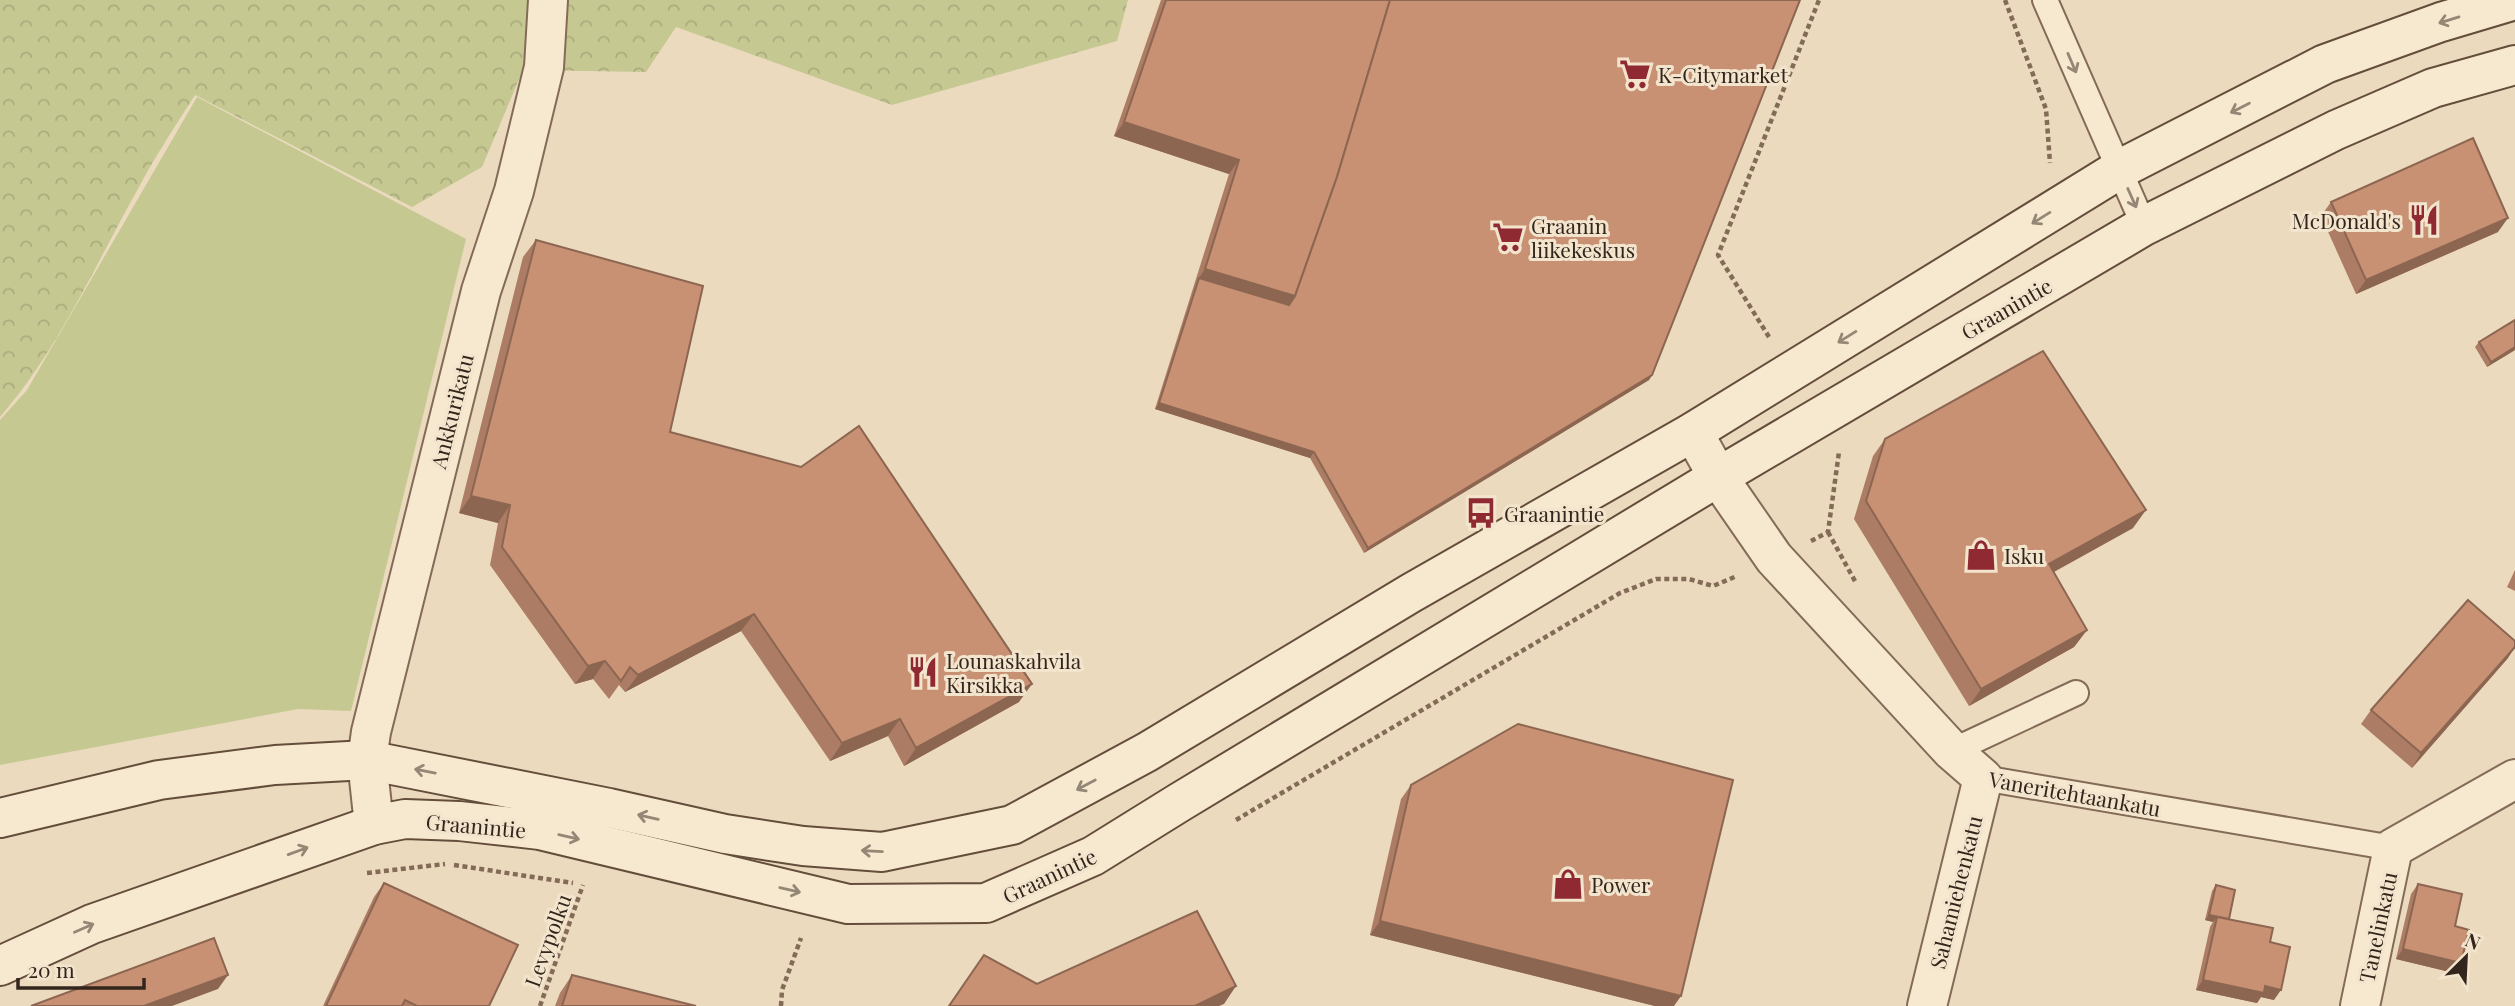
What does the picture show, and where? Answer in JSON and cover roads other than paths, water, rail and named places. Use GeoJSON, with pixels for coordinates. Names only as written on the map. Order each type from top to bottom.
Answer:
{"type":"FeatureCollection","features":[{"type":"Feature","properties":{"kind":"street","name":"Ankkurikatu"},"geometry":{"type":"LineString","coordinates":[[374,825],[367,760],[371,732],[481,291],[514,191],[544,67],[548,0]]}},
{"type":"Feature","properties":{"kind":"street","name":"Graanintie"},"geometry":{"type":"LineString","coordinates":[[0,818],[159,780],[275,765],[367,760],[725,834],[803,846],[882,852],[1012,825],[1146,752],[1410,593],[1693,432],[2120,169],[2325,64],[2441,22],[2515,0]]}},
{"type":"Feature","properties":{"kind":"street","name":"Graanintie"},"geometry":{"type":"LineString","coordinates":[[0,967],[92,924],[374,825],[405,819],[459,821],[540,830],[848,904],[986,904],[1093,856],[1718,477],[2144,226],[2336,130],[2433,88],[2515,65]]}},
{"type":"Feature","properties":{"kind":"street","name":"Vaneritehtaankatu"},"geometry":{"type":"LineString","coordinates":[[1693,432],[1718,477],[1774,558],[1952,751],[1983,778]]}},
{"type":"Feature","properties":{"kind":"street","name":"Sahamiehenkatu"},"geometry":{"type":"LineString","coordinates":[[1927,1006],[1983,778]]}},
{"type":"Feature","properties":{"kind":"street"},"geometry":{"type":"LineString","coordinates":[[2393,848],[2515,779]]}},
{"type":"Feature","properties":{"kind":"street","name":"Tanelinkatu"},"geometry":{"type":"LineString","coordinates":[[2360,1006],[2393,848]]}},
{"type":"Feature","properties":{"kind":"lane"},"geometry":{"type":"LineString","coordinates":[[2045,0],[2144,226]]}},
{"type":"Feature","properties":{"kind":"lane"},"geometry":{"type":"LineString","coordinates":[[1952,751],[2076,693]]}},
{"type":"Feature","properties":{"kind":"lane","name":"Vaneritehtaankatu"},"geometry":{"type":"LineString","coordinates":[[1983,778],[2393,848]]}},
{"type":"Feature","properties":{"kind":"place","name":"K-Citymarket"},"geometry":{"type":"Point","coordinates":[1635,74]}},
{"type":"Feature","properties":{"kind":"place","name":"McDonald's"},"geometry":{"type":"Point","coordinates":[2424,220]}},
{"type":"Feature","properties":{"kind":"place","name":"Graanin liikekeskus"},"geometry":{"type":"Point","coordinates":[1508,237]}},
{"type":"Feature","properties":{"kind":"place","name":"Graanintie"},"geometry":{"type":"Point","coordinates":[1481,513]}},
{"type":"Feature","properties":{"kind":"place","name":"Isku"},"geometry":{"type":"Point","coordinates":[1981,555]}},
{"type":"Feature","properties":{"kind":"place","name":"Lounaskahvila Kirsikka"},"geometry":{"type":"Point","coordinates":[923,672]}},
{"type":"Feature","properties":{"kind":"place","name":"Power"},"geometry":{"type":"Point","coordinates":[1568,884]}}]}
